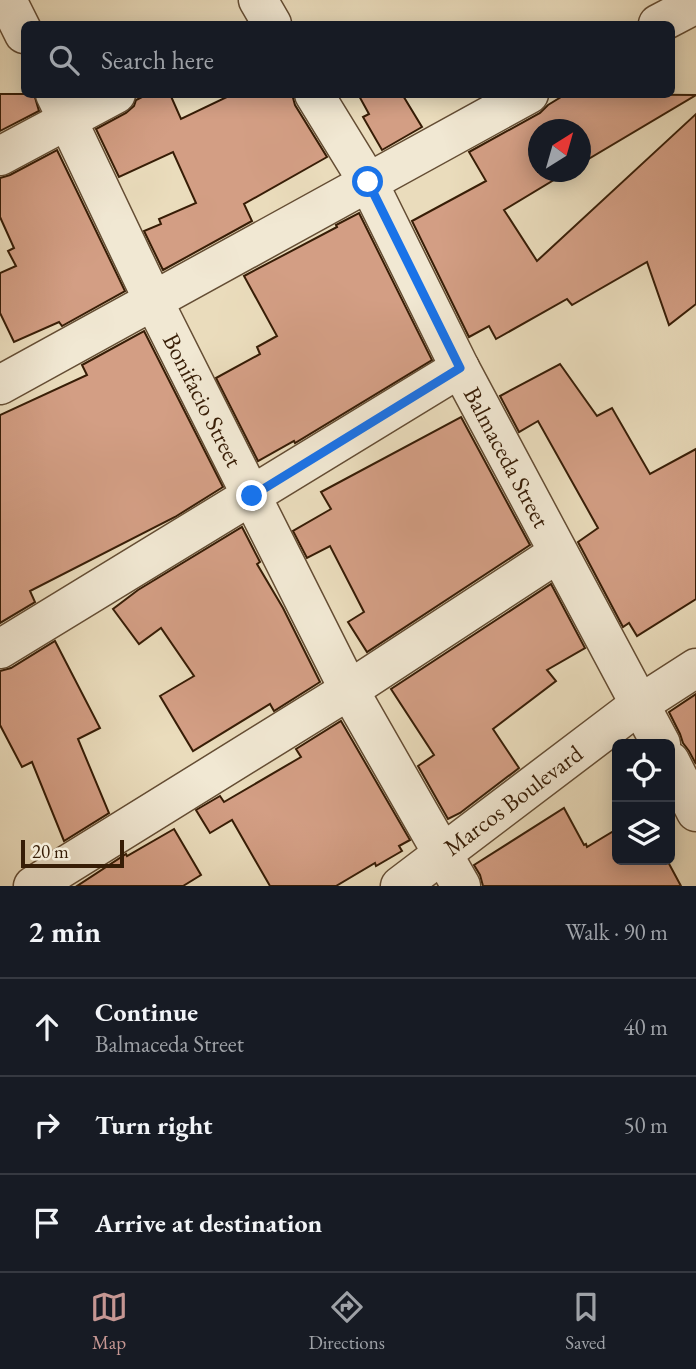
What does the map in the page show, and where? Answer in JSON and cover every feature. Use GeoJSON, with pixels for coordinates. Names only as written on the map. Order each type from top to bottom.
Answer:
{"type":"FeatureCollection","features":[{"type":"Feature","properties":{"kind":"street"},"geometry":{"type":"LineString","coordinates":[[7,0],[21,28]]}},
{"type":"Feature","properties":{"kind":"street"},"geometry":{"type":"LineString","coordinates":[[664,21],[696,4]]}},
{"type":"Feature","properties":{"kind":"street"},"geometry":{"type":"LineString","coordinates":[[0,156],[61,107],[99,98]]}},
{"type":"Feature","properties":{"kind":"street","name":"Balmaceda Street"},"geometry":{"type":"LineString","coordinates":[[316,98],[368,182],[460,368],[658,739]]}},
{"type":"Feature","properties":{"kind":"street"},"geometry":{"type":"LineString","coordinates":[[0,385],[522,98]]}},
{"type":"Feature","properties":{"kind":"street","name":"Bonifacio Street"},"geometry":{"type":"LineString","coordinates":[[61,107],[153,300],[349,690],[452,870]]}},
{"type":"Feature","properties":{"kind":"street"},"geometry":{"type":"LineString","coordinates":[[0,649],[460,368]]}},
{"type":"Feature","properties":{"kind":"street"},"geometry":{"type":"LineString","coordinates":[[33,886],[349,690],[558,553]]}},
{"type":"Feature","properties":{"kind":"street","name":"Marcos Boulevard"},"geometry":{"type":"LineString","coordinates":[[400,886],[452,870],[640,704],[696,668]]}},
{"type":"Feature","properties":{"kind":"street"},"geometry":{"type":"LineString","coordinates":[[675,771],[696,812]]}},
{"type":"Feature","properties":{"kind":"building"},"geometry":{"type":"Polygon","coordinates":[[[0,94],[21,94],[21,98],[35,98],[39,111],[0,131],[0,94]]]}},
{"type":"Feature","properties":{"kind":"building"},"geometry":{"type":"Polygon","coordinates":[[[675,95],[696,95],[591,157],[591,119],[529,119],[559,98],[675,98],[675,95]]]}},
{"type":"Feature","properties":{"kind":"building"},"geometry":{"type":"Polygon","coordinates":[[[172,98],[181,119],[225,98],[293,98],[327,157],[244,204],[252,221],[163,270],[144,231],[161,224],[159,219],[196,203],[173,152],[119,177],[96,129],[126,113],[136,100],[172,98]]]}},
{"type":"Feature","properties":{"kind":"building"},"geometry":{"type":"Polygon","coordinates":[[[360,98],[404,98],[422,127],[382,150],[363,117],[369,114],[360,98]]]}},
{"type":"Feature","properties":{"kind":"building"},"geometry":{"type":"Polygon","coordinates":[[[696,114],[696,304],[669,325],[647,262],[572,305],[567,299],[496,339],[489,326],[469,337],[412,221],[486,181],[469,152],[528,120],[528,182],[550,182],[504,210],[537,261],[696,114]]]}},
{"type":"Feature","properties":{"kind":"building"},"geometry":{"type":"Polygon","coordinates":[[[57,150],[125,291],[62,326],[59,322],[14,342],[0,313],[0,273],[16,266],[8,251],[14,248],[0,217],[0,178],[57,150]]]}},
{"type":"Feature","properties":{"kind":"building"},"geometry":{"type":"Polygon","coordinates":[[[359,213],[432,360],[295,443],[294,441],[258,461],[216,378],[260,354],[257,347],[277,336],[244,276],[359,213]]]}},
{"type":"Feature","properties":{"kind":"building"},"geometry":{"type":"Polygon","coordinates":[[[144,331],[223,487],[175,517],[30,591],[35,602],[0,623],[0,415],[87,375],[82,365],[144,331]]]}},
{"type":"Feature","properties":{"kind":"building"},"geometry":{"type":"Polygon","coordinates":[[[560,364],[597,416],[612,408],[650,474],[696,449],[696,599],[637,636],[629,623],[623,627],[578,542],[598,528],[538,421],[519,432],[500,396],[560,364]]]}},
{"type":"Feature","properties":{"kind":"building"},"geometry":{"type":"Polygon","coordinates":[[[461,417],[530,545],[367,652],[348,622],[364,612],[330,546],[307,558],[293,531],[331,509],[321,492],[461,417]]]}},
{"type":"Feature","properties":{"kind":"building"},"geometry":{"type":"Polygon","coordinates":[[[242,527],[260,562],[257,564],[283,608],[320,682],[274,711],[270,704],[193,751],[160,696],[194,676],[161,628],[139,644],[113,609],[138,590],[242,527]]]}},
{"type":"Feature","properties":{"kind":"building"},"geometry":{"type":"Polygon","coordinates":[[[551,584],[585,648],[547,670],[556,681],[493,729],[519,768],[460,813],[448,819],[418,766],[434,755],[391,689],[551,584]]]}},
{"type":"Feature","properties":{"kind":"building"},"geometry":{"type":"Polygon","coordinates":[[[55,641],[100,728],[78,739],[109,813],[64,841],[32,762],[22,767],[0,725],[0,671],[11,668],[55,641]]]}},
{"type":"Feature","properties":{"kind":"building"},"geometry":{"type":"Polygon","coordinates":[[[696,694],[696,764],[669,712],[696,694]]]}},
{"type":"Feature","properties":{"kind":"building"},"geometry":{"type":"Polygon","coordinates":[[[341,721],[410,840],[399,846],[402,851],[336,886],[270,886],[232,820],[210,833],[196,810],[220,796],[224,802],[301,757],[296,749],[341,721]]]}},
{"type":"Feature","properties":{"kind":"building"},"geometry":{"type":"Polygon","coordinates":[[[564,808],[587,847],[612,832],[612,865],[670,865],[681,886],[483,886],[474,865],[564,808]]]}},
{"type":"Feature","properties":{"kind":"building"},"geometry":{"type":"Polygon","coordinates":[[[174,829],[201,875],[183,886],[77,886],[126,854],[127,856],[174,829]]]}},
{"type":"Feature","properties":{"kind":"route"},"geometry":{"type":"LineString","coordinates":[[252,496],[460,368],[368,182]]}}]}
